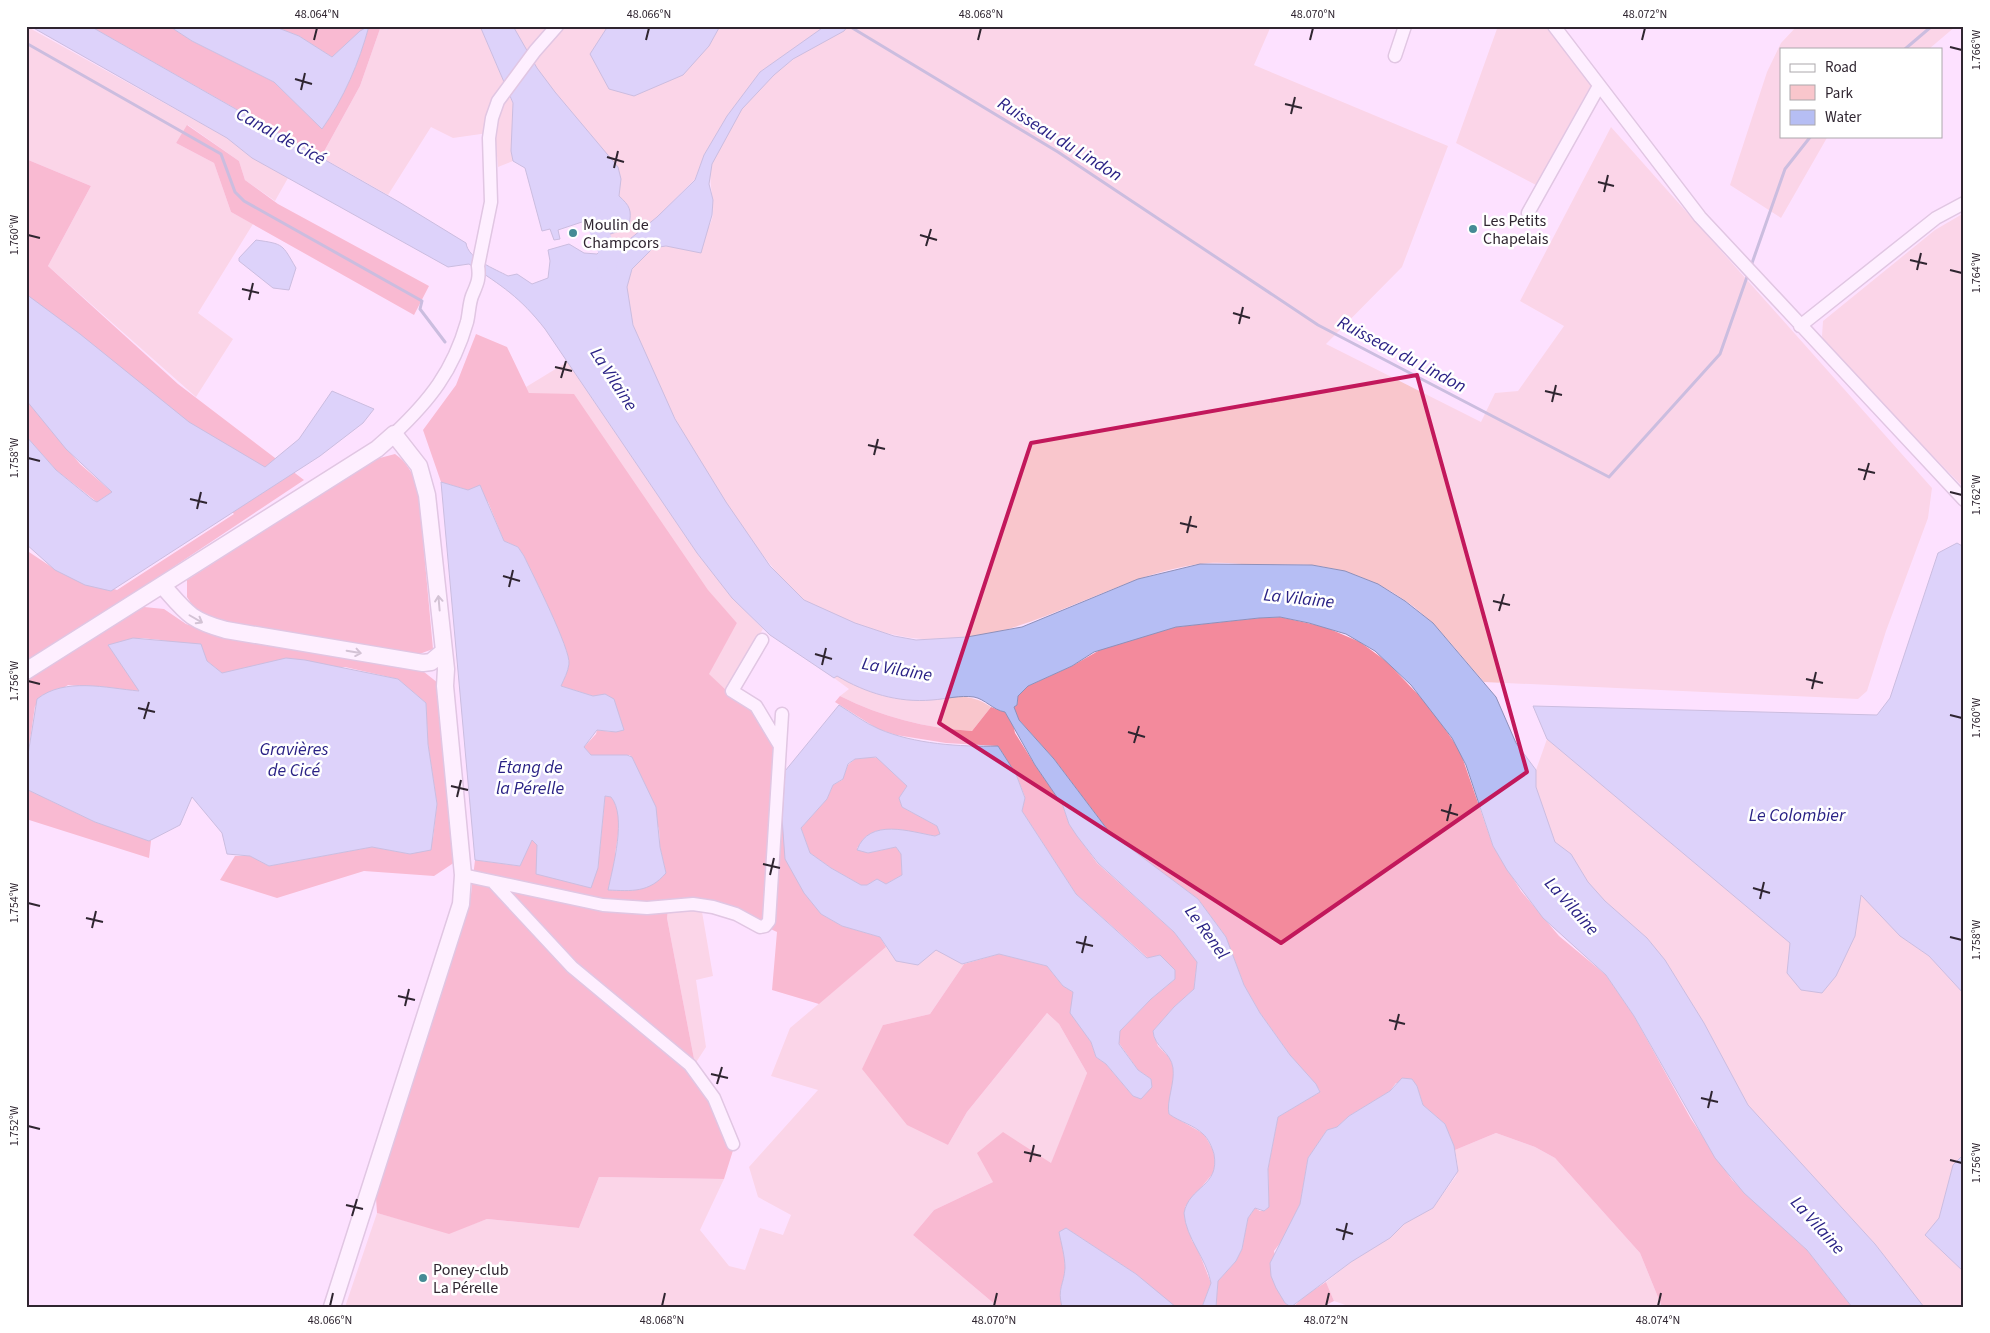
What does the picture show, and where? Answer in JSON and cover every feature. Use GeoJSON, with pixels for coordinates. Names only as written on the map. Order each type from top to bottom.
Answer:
{"type":"FeatureCollection","features":[{"type":"Feature","properties":{"kind":"main road"},"geometry":{"type":"LineString","coordinates":[[26,671],[377,449],[394,434],[419,466],[427,495],[446,669],[445,686],[463,875],[461,904],[454,932],[332,1307]]}},
{"type":"Feature","properties":{"kind":"main road"},"geometry":{"type":"LineString","coordinates":[[162,585],[191,617],[206,624],[423,663],[431,662],[443,652]]}},
{"type":"Feature","properties":{"kind":"main road"},"geometry":{"type":"LineString","coordinates":[[423,663],[434,671],[445,686]]}},
{"type":"Feature","properties":{"kind":"street"},"geometry":{"type":"LineString","coordinates":[[394,434],[429,400],[445,375],[467,322],[472,295],[478,285],[478,266],[485,235],[492,185],[489,138],[492,118],[498,101],[531,56],[557,26]]}},
{"type":"Feature","properties":{"kind":"street"},"geometry":{"type":"LineString","coordinates":[[1395,56],[1405,26]]}},
{"type":"Feature","properties":{"kind":"street"},"geometry":{"type":"LineString","coordinates":[[1554,26],[1700,217],[1746,269],[1964,500]]}},
{"type":"Feature","properties":{"kind":"street"},"geometry":{"type":"LineString","coordinates":[[1528,213],[1600,86]]}},
{"type":"Feature","properties":{"kind":"street"},"geometry":{"type":"LineString","coordinates":[[1800,326],[1936,218],[1964,203]]}},
{"type":"Feature","properties":{"kind":"street"},"geometry":{"type":"LineString","coordinates":[[762,640],[732,691],[756,706],[780,746]]}},
{"type":"Feature","properties":{"kind":"street"},"geometry":{"type":"LineString","coordinates":[[463,875],[603,905],[647,908],[693,904],[736,914],[760,928],[765,926],[769,921],[782,714]]}},
{"type":"Feature","properties":{"kind":"street"},"geometry":{"type":"LineString","coordinates":[[494,883],[572,967],[690,1065],[714,1098],[733,1144]]}},
{"type":"Feature","properties":{"kind":"highlighted area"},"geometry":{"type":"Polygon","coordinates":[[[1417,375],[1527,772],[1281,943],[939,723],[1031,443],[1417,375]]]}},
{"type":"Feature","properties":{"kind":"green space"},"geometry":{"type":"Polygon","coordinates":[[[26,26],[227,138],[252,158],[288,178],[275,201],[245,180],[239,161],[188,125],[176,143],[214,163],[231,212],[253,224],[198,313],[233,339],[196,397],[48,266],[91,186],[26,159],[26,26]]]}},
{"type":"Feature","properties":{"kind":"green space"},"geometry":{"type":"Polygon","coordinates":[[[381,26],[480,26],[513,104],[511,151],[513,161],[498,167],[495,132],[453,138],[431,127],[388,195],[321,157],[360,86],[381,26]]]}},
{"type":"Feature","properties":{"kind":"green space"},"geometry":{"type":"Polygon","coordinates":[[[513,26],[608,26],[590,54],[709,46],[720,26],[825,26],[760,72],[727,116],[704,155],[695,179],[657,217],[625,243],[610,247],[606,234],[622,230],[629,225],[630,220],[629,209],[619,196],[621,179],[618,167],[537,68],[513,26]]]}},
{"type":"Feature","properties":{"kind":"green space"},"geometry":{"type":"Polygon","coordinates":[[[848,26],[1271,26],[1254,65],[1448,146],[1402,267],[1326,344],[1481,422],[1495,393],[1518,391],[1564,326],[1520,301],[1611,127],[1932,488],[1928,518],[1886,631],[1867,691],[1858,699],[1484,682],[1440,631],[1421,612],[1407,602],[1378,584],[1362,577],[1312,565],[1214,563],[1183,567],[1136,580],[1032,621],[1000,631],[967,638],[933,640],[896,635],[843,619],[809,603],[781,577],[754,543],[694,452],[667,403],[645,357],[631,317],[627,287],[629,276],[634,267],[649,252],[658,247],[681,248],[706,230],[711,223],[713,207],[710,171],[712,163],[726,133],[756,92],[794,59],[844,31],[848,26]]]}},
{"type":"Feature","properties":{"kind":"green space"},"geometry":{"type":"Polygon","coordinates":[[[1498,26],[1545,26],[1591,85],[1536,185],[1456,143],[1498,26]]]}},
{"type":"Feature","properties":{"kind":"green space"},"geometry":{"type":"Polygon","coordinates":[[[1797,26],[1956,26],[1930,48],[1780,48],[1780,138],[1827,138],[1781,218],[1730,185],[1767,72],[1781,43],[1797,26]]]}},
{"type":"Feature","properties":{"kind":"green space"},"geometry":{"type":"Polygon","coordinates":[[[1964,213],[1964,488],[1827,347],[1822,336],[1823,321],[1935,230],[1964,213]]]}},
{"type":"Feature","properties":{"kind":"green space"},"geometry":{"type":"Polygon","coordinates":[[[567,362],[697,553],[732,598],[763,629],[726,690],[708,674],[737,623],[529,393],[526,387],[567,362]]]}},
{"type":"Feature","properties":{"kind":"green space"},"geometry":{"type":"Polygon","coordinates":[[[837,675],[855,685],[883,696],[903,700],[962,697],[981,701],[991,707],[972,731],[921,724],[888,716],[840,696],[849,689],[834,678],[837,675]]]}},
{"type":"Feature","properties":{"kind":"green space"},"geometry":{"type":"Polygon","coordinates":[[[1547,739],[1790,943],[1787,973],[1855,936],[1861,894],[1900,936],[1929,956],[1964,994],[1964,1154],[1953,1165],[1939,1218],[1925,1235],[1964,1272],[1964,1307],[1924,1307],[1875,1244],[1748,1105],[1704,1023],[1665,960],[1647,938],[1605,901],[1588,882],[1571,854],[1555,842],[1536,787],[1536,770],[1547,739]]]}},
{"type":"Feature","properties":{"kind":"green space"},"geometry":{"type":"Polygon","coordinates":[[[700,900],[713,976],[696,980],[706,1047],[695,1064],[667,918],[669,903],[700,900]]]}},
{"type":"Feature","properties":{"kind":"green space"},"geometry":{"type":"Polygon","coordinates":[[[886,947],[896,961],[918,965],[936,949],[964,964],[930,1014],[883,1025],[948,1145],[967,1112],[1047,1013],[1059,1024],[1087,1073],[1051,1164],[993,1182],[934,1210],[913,1235],[998,1307],[345,1307],[377,1213],[449,1233],[487,1219],[579,1228],[599,1177],[724,1179],[700,1230],[729,1266],[745,1270],[760,1228],[783,1235],[791,1215],[758,1197],[749,1167],[818,1090],[771,1076],[790,1028],[886,947]]]}},
{"type":"Feature","properties":{"kind":"green space"},"geometry":{"type":"Polygon","coordinates":[[[1496,1133],[1535,1147],[1555,1158],[1640,1253],[1662,1307],[1351,1307],[1334,1301],[1326,1282],[1351,1262],[1390,1238],[1404,1224],[1433,1208],[1456,1176],[1458,1167],[1455,1150],[1496,1133]]]}},
{"type":"Feature","properties":{"kind":"shaded area"},"geometry":{"type":"Polygon","coordinates":[[[90,26],[169,26],[192,41],[274,82],[322,129],[350,80],[369,26],[381,26],[360,86],[321,157],[90,26]]]}},
{"type":"Feature","properties":{"kind":"shaded area"},"geometry":{"type":"Polygon","coordinates":[[[273,26],[367,26],[332,57],[299,36],[273,26]]]}},
{"type":"Feature","properties":{"kind":"shaded area"},"geometry":{"type":"Polygon","coordinates":[[[187,125],[239,161],[245,180],[278,204],[429,286],[414,315],[231,212],[214,163],[176,143],[187,125]]]}},
{"type":"Feature","properties":{"kind":"shaded area"},"geometry":{"type":"Polygon","coordinates":[[[26,159],[91,186],[48,266],[178,384],[304,480],[26,665],[26,550],[59,572],[117,590],[234,514],[185,464],[26,335],[26,159]]]}},
{"type":"Feature","properties":{"kind":"shaded area"},"geometry":{"type":"Polygon","coordinates":[[[476,334],[507,347],[529,393],[574,394],[708,590],[737,623],[709,674],[726,690],[754,710],[777,750],[785,771],[782,818],[821,914],[842,926],[880,937],[886,947],[819,1004],[772,990],[777,932],[760,924],[669,903],[667,918],[695,1064],[736,1141],[724,1179],[599,1177],[579,1228],[487,1219],[449,1234],[377,1213],[376,1198],[462,925],[471,894],[475,860],[520,866],[532,839],[537,845],[598,868],[605,796],[611,797],[617,809],[619,824],[615,854],[666,873],[660,847],[659,829],[630,755],[591,755],[584,747],[596,734],[597,730],[612,732],[608,695],[593,696],[561,686],[569,664],[568,656],[558,628],[524,556],[518,547],[504,541],[488,502],[468,490],[441,482],[423,430],[456,385],[476,334]]]}},
{"type":"Feature","properties":{"kind":"shaded area"},"geometry":{"type":"Polygon","coordinates":[[[26,400],[80,464],[112,492],[97,502],[56,470],[26,436],[26,400]]]}},
{"type":"Feature","properties":{"kind":"shaded area"},"geometry":{"type":"Polygon","coordinates":[[[395,454],[406,464],[418,486],[433,649],[414,656],[228,624],[196,611],[187,597],[187,580],[376,459],[395,454]]]}},
{"type":"Feature","properties":{"kind":"shaded area"},"geometry":{"type":"Polygon","coordinates":[[[144,607],[164,609],[186,624],[221,635],[419,668],[438,683],[455,862],[434,876],[364,871],[277,898],[220,880],[235,856],[250,856],[269,866],[372,847],[410,854],[433,838],[437,804],[428,744],[426,703],[398,679],[345,667],[222,673],[207,661],[205,657],[161,640],[141,638],[108,645],[140,691],[68,685],[35,706],[26,767],[26,680],[66,651],[144,607]]]}},
{"type":"Feature","properties":{"kind":"shaded area"},"geometry":{"type":"Polygon","coordinates":[[[1280,617],[1325,627],[1360,642],[1386,661],[1430,707],[1460,751],[1493,846],[1521,891],[1559,936],[1606,975],[1634,1016],[1691,1119],[1732,1180],[1807,1250],[1852,1307],[1662,1307],[1640,1253],[1555,1158],[1535,1147],[1496,1133],[1455,1150],[1445,1124],[1423,1105],[1417,1086],[1396,1083],[1390,1091],[1349,1116],[1337,1127],[1327,1130],[1308,1158],[1300,1204],[1284,1238],[1274,1251],[1285,1303],[1291,1307],[1216,1307],[1218,1281],[1236,1261],[1242,1249],[1248,1218],[1255,1208],[1260,1211],[1266,1210],[1269,1198],[1268,1169],[1278,1117],[1320,1092],[1319,1089],[1290,1055],[1260,1013],[1244,985],[1226,937],[1198,899],[1110,833],[1054,759],[1019,720],[1013,707],[1017,705],[1018,696],[1028,686],[1072,666],[1105,647],[1176,627],[1280,617]]]}},
{"type":"Feature","properties":{"kind":"shaded area"},"geometry":{"type":"Polygon","coordinates":[[[840,696],[888,716],[937,727],[972,731],[991,707],[1005,712],[1013,724],[1015,733],[1063,806],[1069,824],[1097,863],[1174,932],[1197,962],[1194,989],[1174,1007],[1153,1031],[1158,1046],[1171,1059],[1173,1068],[1174,1081],[1169,1114],[1204,1134],[1213,1150],[1215,1160],[1214,1172],[1185,1207],[1192,1241],[1196,1245],[1211,1283],[1202,1307],[1174,1307],[1136,1274],[1066,1228],[1065,1268],[1060,1291],[1062,1307],[998,1307],[913,1235],[934,1210],[993,1182],[977,1153],[1003,1132],[1051,1163],[1087,1073],[1059,1024],[1047,1013],[967,1112],[948,1145],[907,1125],[862,1069],[883,1025],[930,1014],[964,964],[999,954],[1047,966],[1063,986],[1073,992],[1074,999],[1070,1011],[1091,1042],[1096,1057],[1106,1064],[1133,1096],[1138,1097],[1151,1079],[1138,1070],[1119,1043],[1120,1031],[1151,999],[1175,979],[1175,970],[1160,955],[1148,958],[1076,894],[1022,811],[1025,797],[1016,774],[998,746],[946,743],[896,735],[878,729],[835,702],[840,696]]]}},
{"type":"Feature","properties":{"kind":"shaded area"},"geometry":{"type":"Polygon","coordinates":[[[878,758],[907,786],[899,798],[902,807],[937,826],[941,834],[935,836],[894,830],[876,834],[857,848],[873,852],[896,847],[901,854],[902,875],[886,884],[875,880],[867,885],[861,885],[831,868],[810,853],[801,828],[827,799],[833,785],[842,780],[848,765],[855,759],[878,758]]]}},
{"type":"Feature","properties":{"kind":"shaded area"},"geometry":{"type":"Polygon","coordinates":[[[26,789],[95,822],[151,841],[149,858],[26,819],[26,789]]]}},
{"type":"Feature","properties":{"kind":"shaded area"},"geometry":{"type":"Polygon","coordinates":[[[1326,1282],[1334,1301],[1322,1307],[1293,1307],[1306,1295],[1326,1282]]]}},
{"type":"Feature","properties":{"kind":"water"},"geometry":{"type":"Polygon","coordinates":[[[30,26],[90,26],[399,202],[466,243],[472,254],[483,263],[508,276],[517,274],[532,284],[548,278],[550,261],[548,250],[569,244],[584,253],[597,254],[602,249],[625,243],[657,217],[695,180],[704,155],[727,116],[760,72],[825,26],[848,26],[844,31],[793,59],[774,75],[742,109],[712,164],[709,184],[713,200],[712,215],[701,253],[666,246],[653,248],[632,269],[627,287],[633,325],[675,419],[726,502],[770,566],[804,600],[855,623],[894,636],[916,640],[967,637],[1022,627],[1138,579],[1200,564],[1312,565],[1345,571],[1378,584],[1405,601],[1433,623],[1496,697],[1516,743],[1536,770],[1536,787],[1555,842],[1571,854],[1588,882],[1605,901],[1647,938],[1665,960],[1704,1023],[1748,1105],[1875,1244],[1924,1307],[1852,1307],[1807,1250],[1744,1193],[1715,1158],[1634,1016],[1606,975],[1543,918],[1507,870],[1493,846],[1466,765],[1452,738],[1411,685],[1375,651],[1346,634],[1280,617],[1176,627],[1094,652],[1072,666],[1028,686],[1018,696],[1017,705],[1014,707],[1019,720],[1054,759],[1110,833],[1198,899],[1226,937],[1244,985],[1260,1013],[1290,1055],[1316,1084],[1320,1092],[1278,1117],[1268,1169],[1269,1207],[1264,1211],[1255,1208],[1248,1218],[1242,1249],[1236,1261],[1218,1281],[1216,1307],[1202,1307],[1211,1283],[1205,1265],[1188,1231],[1184,1213],[1192,1197],[1213,1173],[1215,1165],[1214,1154],[1210,1143],[1203,1134],[1169,1114],[1168,1109],[1173,1080],[1172,1062],[1156,1041],[1153,1031],[1174,1007],[1194,989],[1197,962],[1174,932],[1098,863],[1077,836],[1069,824],[1063,806],[1035,765],[1005,712],[974,697],[919,701],[883,696],[837,676],[834,678],[770,635],[732,598],[697,553],[545,329],[527,308],[510,293],[469,264],[448,267],[252,158],[227,138],[30,26]]]}},
{"type":"Feature","properties":{"kind":"water"},"geometry":{"type":"Polygon","coordinates":[[[169,26],[273,26],[299,36],[332,57],[360,31],[369,26],[350,80],[322,129],[274,82],[192,41],[169,26]]]}},
{"type":"Feature","properties":{"kind":"water"},"geometry":{"type":"Polygon","coordinates":[[[480,26],[513,26],[537,68],[618,167],[621,179],[619,196],[629,209],[629,225],[612,233],[593,236],[585,221],[558,230],[560,239],[554,240],[550,229],[542,231],[525,168],[513,161],[511,151],[513,103],[480,26]]]}},
{"type":"Feature","properties":{"kind":"water"},"geometry":{"type":"Polygon","coordinates":[[[608,26],[720,26],[709,46],[683,75],[634,96],[609,89],[590,54],[608,26]]]}},
{"type":"Feature","properties":{"kind":"water"},"geometry":{"type":"Polygon","coordinates":[[[256,240],[277,244],[288,254],[296,268],[289,290],[273,288],[239,261],[239,258],[256,240]]]}},
{"type":"Feature","properties":{"kind":"water"},"geometry":{"type":"Polygon","coordinates":[[[26,294],[80,334],[189,422],[265,467],[299,439],[332,391],[374,409],[363,423],[320,456],[111,591],[85,585],[55,570],[26,544],[26,436],[56,470],[93,500],[97,502],[112,492],[66,449],[26,400],[26,294]]]}},
{"type":"Feature","properties":{"kind":"water","name":"Étang de la Pérelle"},"geometry":{"type":"Polygon","coordinates":[[[441,482],[468,490],[480,485],[504,541],[518,547],[524,556],[558,628],[568,656],[569,664],[561,686],[593,696],[605,694],[614,699],[624,730],[616,732],[597,730],[584,747],[591,755],[627,755],[632,757],[656,807],[660,847],[666,873],[653,884],[640,889],[608,890],[617,842],[618,816],[616,805],[611,797],[605,796],[598,868],[591,888],[536,874],[537,845],[532,840],[520,866],[475,860],[441,482]]]}},
{"type":"Feature","properties":{"kind":"water","name":"Le Colombier"},"geometry":{"type":"Polygon","coordinates":[[[1957,543],[1964,547],[1964,994],[1929,956],[1900,936],[1861,895],[1855,936],[1836,976],[1822,993],[1801,990],[1787,973],[1790,943],[1547,739],[1533,706],[1877,715],[1890,698],[1938,553],[1957,543]]]}},
{"type":"Feature","properties":{"kind":"water","name":"Gravières de Cicé"},"geometry":{"type":"Polygon","coordinates":[[[133,638],[201,644],[207,661],[222,673],[286,658],[305,660],[398,679],[426,703],[428,744],[437,804],[431,850],[410,854],[372,847],[269,866],[250,856],[227,854],[222,833],[192,797],[180,825],[149,841],[95,822],[26,789],[26,767],[37,699],[48,692],[73,686],[100,686],[139,691],[108,645],[133,638]]]}},
{"type":"Feature","properties":{"kind":"water"},"geometry":{"type":"Polygon","coordinates":[[[839,705],[874,727],[907,738],[937,744],[998,746],[1016,774],[1025,798],[1022,811],[1076,894],[1147,958],[1160,955],[1175,970],[1175,979],[1151,999],[1120,1031],[1119,1044],[1138,1070],[1151,1079],[1152,1087],[1141,1099],[1133,1096],[1106,1064],[1096,1057],[1091,1042],[1070,1013],[1073,992],[1063,986],[1047,966],[999,954],[962,964],[936,950],[918,965],[896,961],[880,937],[842,926],[821,914],[804,893],[785,859],[782,818],[785,771],[839,705]],[[876,757],[855,759],[848,764],[843,779],[833,785],[827,799],[801,828],[810,853],[831,868],[861,885],[867,885],[877,879],[886,884],[902,875],[901,854],[896,847],[868,853],[857,850],[863,840],[871,833],[881,830],[903,830],[935,836],[940,834],[937,826],[902,807],[899,798],[907,786],[876,757]]]}},
{"type":"Feature","properties":{"kind":"water"},"geometry":{"type":"Polygon","coordinates":[[[1402,1078],[1412,1079],[1417,1086],[1423,1105],[1445,1124],[1454,1146],[1458,1171],[1433,1208],[1404,1224],[1390,1238],[1351,1262],[1291,1307],[1285,1303],[1276,1288],[1271,1276],[1270,1263],[1300,1204],[1308,1158],[1327,1130],[1337,1127],[1349,1116],[1390,1091],[1402,1078]]]}},
{"type":"Feature","properties":{"kind":"water"},"geometry":{"type":"Polygon","coordinates":[[[1964,1154],[1964,1272],[1925,1235],[1939,1218],[1953,1165],[1964,1154]]]}},
{"type":"Feature","properties":{"kind":"water"},"geometry":{"type":"Polygon","coordinates":[[[1066,1228],[1136,1274],[1176,1307],[1062,1307],[1060,1291],[1065,1263],[1059,1232],[1066,1228]]]}},
{"type":"Feature","properties":{"kind":"waterway","name":"Ruisseau du Lindon"},"geometry":{"type":"LineString","coordinates":[[849,26],[1058,152],[1318,325],[1609,477],[1720,354],[1748,274]]}},
{"type":"Feature","properties":{"kind":"waterway","name":"Ruisseau du Lindon"},"geometry":{"type":"LineString","coordinates":[[1906,48],[1932,26]]}},
{"type":"Feature","properties":{"kind":"waterway"},"geometry":{"type":"LineString","coordinates":[[26,43],[221,154],[235,192],[244,201],[422,301],[420,309],[445,342]]}},
{"type":"Feature","properties":{"kind":"waterway","name":"Ruisseau du Lindon"},"geometry":{"type":"LineString","coordinates":[[1751,266],[1785,169],[1809,138]]}},
{"type":"Feature","properties":{"kind":"waterway","name":"La Vilaine"},"geometry":{"type":"LineString","coordinates":[[592,215],[610,257],[606,270]]}},
{"type":"Feature","properties":{"kind":"place","name":"Les Petits Chapelais"},"geometry":{"type":"Point","coordinates":[1473,229]}},
{"type":"Feature","properties":{"kind":"place","name":"Moulin de Champcors"},"geometry":{"type":"Point","coordinates":[573,233]}},
{"type":"Feature","properties":{"kind":"place","name":"Poney-club La Pérelle"},"geometry":{"type":"Point","coordinates":[423,1278]}},
{"type":"Feature","properties":{"kind":"water label","name":"Canal de Cicé"},"geometry":{"type":"Point","coordinates":[281,136]}},
{"type":"Feature","properties":{"kind":"water label","name":"Le Renel"},"geometry":{"type":"Point","coordinates":[1207,932]}}]}
